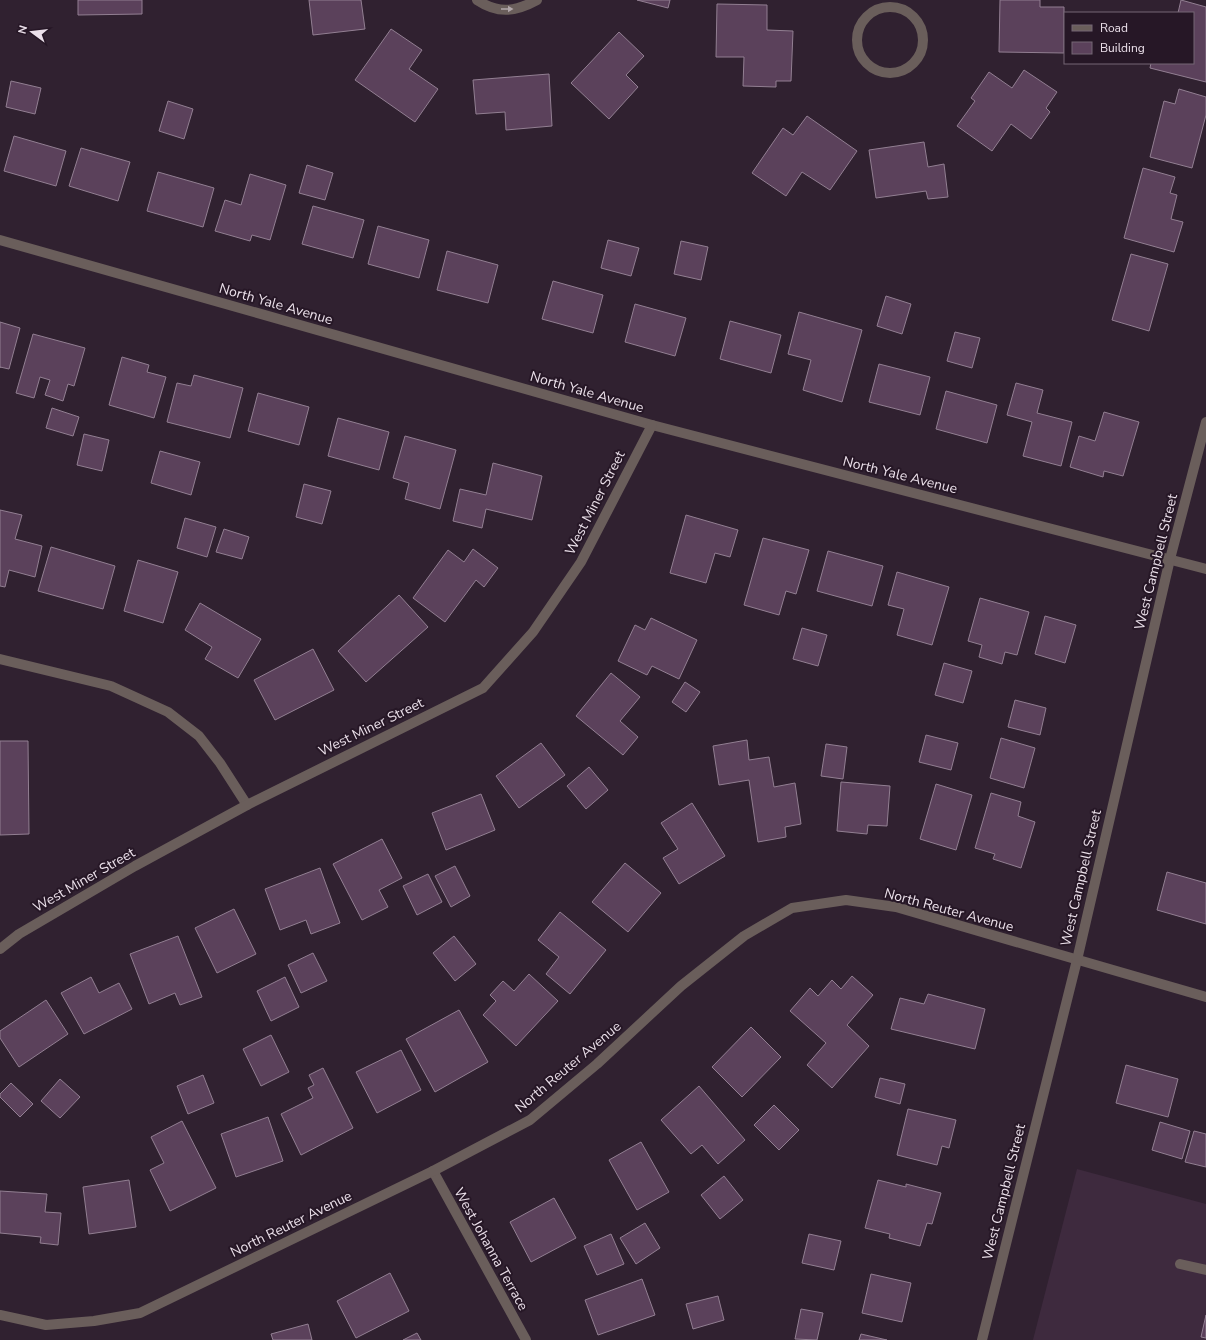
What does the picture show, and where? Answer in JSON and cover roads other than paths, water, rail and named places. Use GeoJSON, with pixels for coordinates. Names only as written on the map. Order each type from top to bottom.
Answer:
{"type":"FeatureCollection","features":[{"type":"Feature","properties":{"kind":"street"},"geometry":{"type":"LineString","coordinates":[[477,0],[492,8],[508,11],[524,8],[537,0]]}},
{"type":"Feature","properties":{"kind":"street"},"geometry":{"type":"LineString","coordinates":[[898,3],[916,18],[922,28],[924,39],[922,51],[917,61],[908,68],[897,73],[886,73],[875,69],[866,63],[860,54],[857,44],[857,33],[867,15],[876,9],[898,3]]}},
{"type":"Feature","properties":{"kind":"street","name":"North Yale Avenue"},"geometry":{"type":"LineString","coordinates":[[0,240],[652,425],[1206,569]]}},
{"type":"Feature","properties":{"kind":"street","name":"West Campbell Street"},"geometry":{"type":"LineString","coordinates":[[982,1340],[1077,960],[1170,559],[1206,422]]}},
{"type":"Feature","properties":{"kind":"street","name":"West Miner Street"},"geometry":{"type":"LineString","coordinates":[[0,949],[19,934],[135,866],[247,805],[483,688],[533,632],[581,562],[652,425]]}},
{"type":"Feature","properties":{"kind":"street"},"geometry":{"type":"LineString","coordinates":[[0,659],[111,686],[168,712],[199,736],[220,763],[247,805]]}},
{"type":"Feature","properties":{"kind":"street","name":"North Reuter Avenue"},"geometry":{"type":"LineString","coordinates":[[0,1314],[46,1325],[94,1321],[140,1313],[433,1171],[530,1120],[597,1064],[681,986],[744,936],[792,908],[846,900],[896,907],[1206,997]]}},
{"type":"Feature","properties":{"kind":"street","name":"West Johanna Terrace"},"geometry":{"type":"LineString","coordinates":[[433,1171],[526,1340]]}},
{"type":"Feature","properties":{"kind":"street"},"geometry":{"type":"LineString","coordinates":[[1180,1264],[1206,1270]]}}]}
